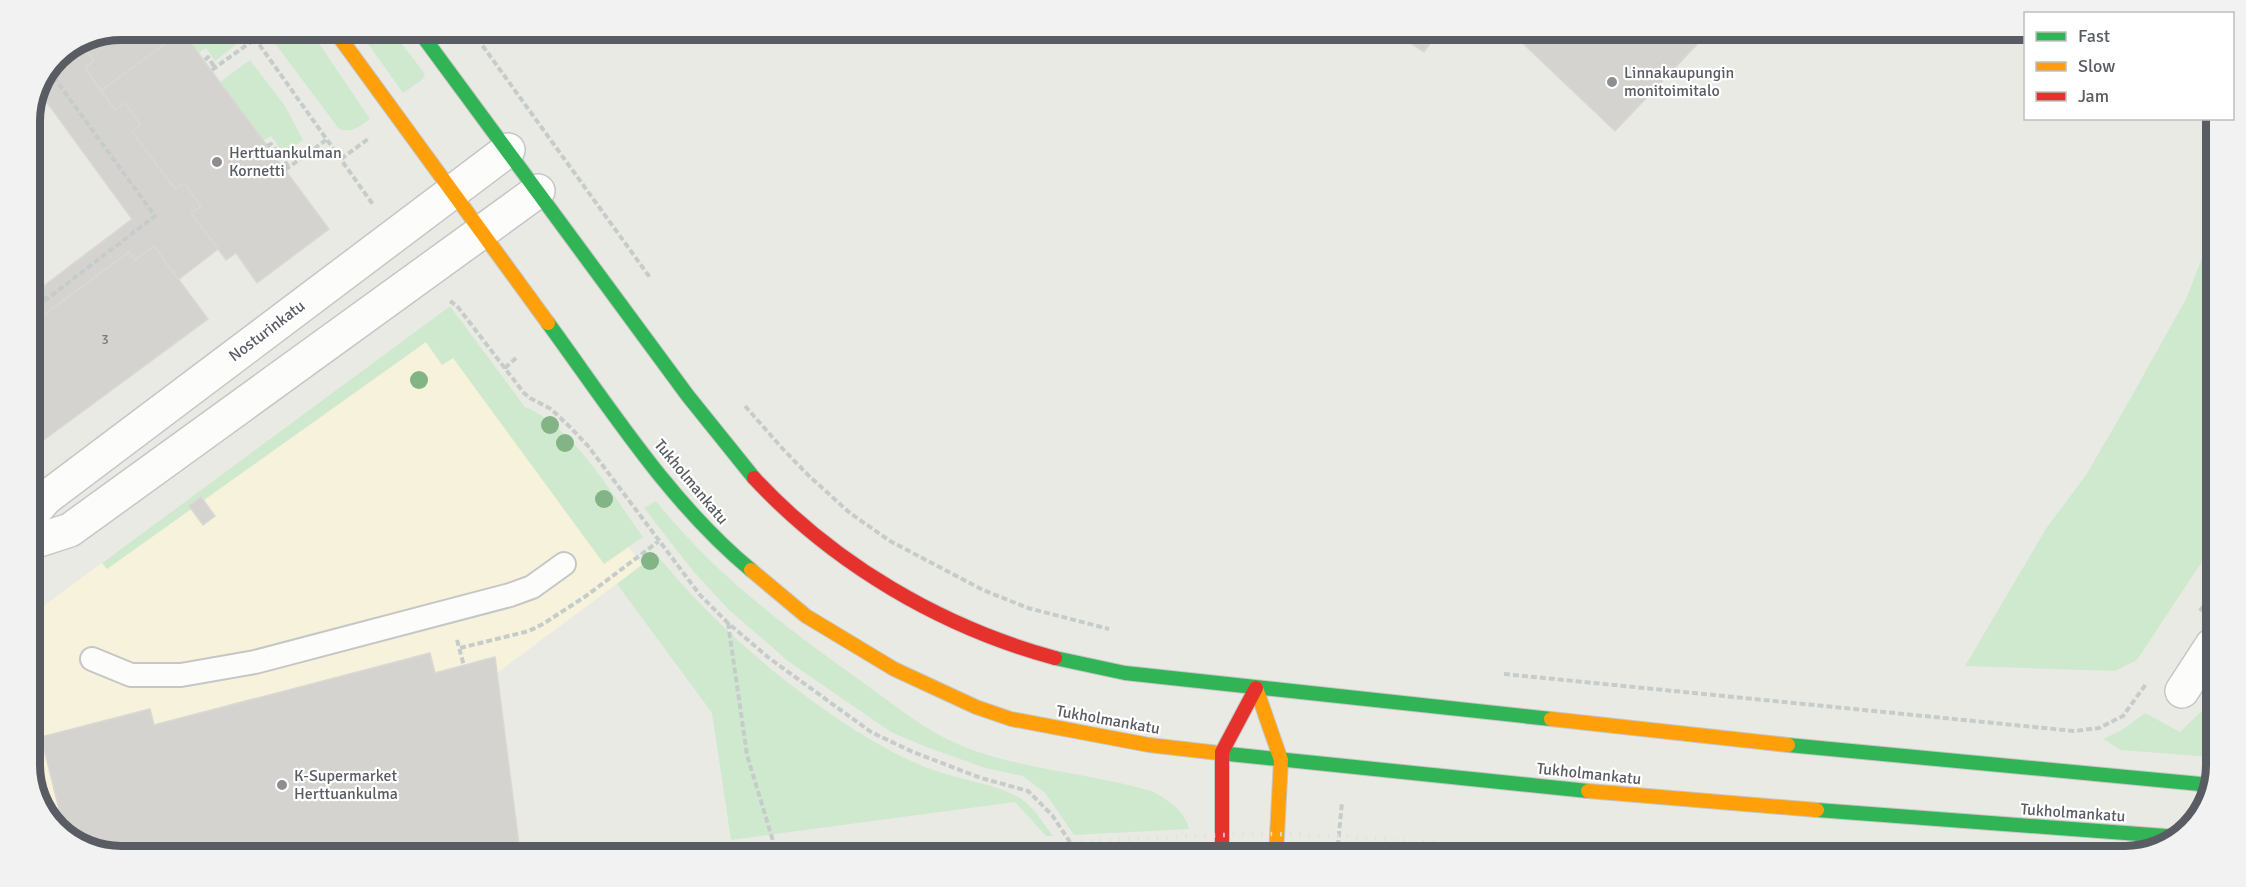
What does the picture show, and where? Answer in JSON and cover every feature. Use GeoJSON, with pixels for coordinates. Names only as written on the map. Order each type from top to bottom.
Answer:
{"type":"FeatureCollection","features":[{"type":"Feature","properties":{"kind":"main road","name":"Tukholmankatu"},"geometry":{"type":"LineString","coordinates":[[343,41],[481,233],[691,513],[741,562],[806,616],[894,669],[976,707],[1011,719],[1149,745],[1281,760],[1683,800],[2165,836]]}},
{"type":"Feature","properties":{"kind":"main road"},"geometry":{"type":"LineString","coordinates":[[426,41],[702,414],[739,460],[795,518],[833,549],[875,578],[925,606],[978,631],[1037,653],[1125,673],[1853,752],[2203,784]]}},
{"type":"Feature","properties":{"kind":"main road"},"geometry":{"type":"LineString","coordinates":[[1222,846],[1221,752],[1256,688]]}},
{"type":"Feature","properties":{"kind":"main road"},"geometry":{"type":"LineString","coordinates":[[1256,688],[1281,760],[1276,846]]}},
{"type":"Feature","properties":{"kind":"street","name":"Nosturinkatu"},"geometry":{"type":"LineString","coordinates":[[41,504],[508,150]]}},
{"type":"Feature","properties":{"kind":"street"},"geometry":{"type":"LineString","coordinates":[[41,539],[70,530],[538,191]]}},
{"type":"Feature","properties":{"kind":"street"},"geometry":{"type":"LineString","coordinates":[[2182,691],[2206,654]]}},
{"type":"Feature","properties":{"kind":"lane"},"geometry":{"type":"LineString","coordinates":[[92,660],[131,675],[158,676],[181,675],[255,662],[510,595],[532,587],[564,564]]}},
{"type":"Feature","properties":{"kind":"path"},"geometry":{"type":"LineString","coordinates":[[205,60],[208,57],[214,69],[252,41]]}},
{"type":"Feature","properties":{"kind":"path"},"geometry":{"type":"LineString","coordinates":[[256,41],[372,203]]}},
{"type":"Feature","properties":{"kind":"path"},"geometry":{"type":"LineString","coordinates":[[479,41],[652,280]]}},
{"type":"Feature","properties":{"kind":"path"},"geometry":{"type":"LineString","coordinates":[[41,304],[155,216],[54,77]]}},
{"type":"Feature","properties":{"kind":"path"},"geometry":{"type":"LineString","coordinates":[[267,146],[270,144],[287,169],[327,140]]}},
{"type":"Feature","properties":{"kind":"path"},"geometry":{"type":"LineString","coordinates":[[41,293],[46,300]]}},
{"type":"Feature","properties":{"kind":"path"},"geometry":{"type":"LineString","coordinates":[[505,368],[516,358]]}},
{"type":"Feature","properties":{"kind":"path"},"geometry":{"type":"LineString","coordinates":[[741,401],[810,477],[850,513],[890,541],[983,590],[1028,608],[1119,632]]}},
{"type":"Feature","properties":{"kind":"path"},"geometry":{"type":"LineString","coordinates":[[728,622],[747,755],[775,846]]}},
{"type":"Feature","properties":{"kind":"path"},"geometry":{"type":"LineString","coordinates":[[1492,673],[2074,731],[2099,728]]}},
{"type":"Feature","properties":{"kind":"path"},"geometry":{"type":"LineString","coordinates":[[1338,846],[1342,798]]}},
{"type":"Feature","properties":{"kind":"shaded area"},"geometry":{"type":"Polygon","coordinates":[[[450,306],[642,565],[497,673],[520,846],[111,846],[85,838],[76,833],[57,815],[49,802],[42,782],[41,608],[450,306]]]}},
{"type":"Feature","properties":{"kind":"green space"},"geometry":{"type":"Polygon","coordinates":[[[190,41],[236,41],[238,43],[215,61],[206,48],[198,53],[190,41]]]}},
{"type":"Feature","properties":{"kind":"green space"},"geometry":{"type":"Polygon","coordinates":[[[273,41],[317,41],[370,119],[352,130],[339,129],[273,41]]]}},
{"type":"Feature","properties":{"kind":"green space"},"geometry":{"type":"Polygon","coordinates":[[[366,41],[400,41],[425,74],[422,80],[403,93],[366,41]]]}},
{"type":"Feature","properties":{"kind":"green space"},"geometry":{"type":"Polygon","coordinates":[[[250,60],[285,106],[303,140],[284,154],[271,136],[263,141],[220,82],[250,60]]]}},
{"type":"Feature","properties":{"kind":"green space"},"geometry":{"type":"Polygon","coordinates":[[[2205,250],[2206,556],[2137,660],[2115,671],[1965,666],[2047,527],[2086,475],[2186,299],[2205,250]]]}},
{"type":"Feature","properties":{"kind":"green space"},"geometry":{"type":"Polygon","coordinates":[[[450,306],[525,407],[542,416],[575,445],[643,537],[604,564],[453,358],[442,365],[426,342],[107,569],[102,563],[450,306]]]}},
{"type":"Feature","properties":{"kind":"green space"},"geometry":{"type":"Polygon","coordinates":[[[656,501],[703,554],[755,601],[810,644],[924,726],[960,745],[1007,760],[1154,792],[1181,812],[1189,829],[1074,835],[1045,793],[1023,776],[985,768],[891,732],[789,662],[729,610],[693,571],[644,508],[656,501]]]}},
{"type":"Feature","properties":{"kind":"green space"},"geometry":{"type":"Polygon","coordinates":[[[656,554],[703,607],[754,655],[838,719],[904,758],[933,770],[992,786],[1020,798],[1034,811],[1053,836],[1046,836],[1015,802],[731,840],[712,713],[617,584],[656,554]]]}},
{"type":"Feature","properties":{"kind":"green space"},"geometry":{"type":"Polygon","coordinates":[[[2206,707],[2206,757],[2121,750],[2103,739],[2122,730],[2145,713],[2180,732],[2206,707]]]}},
{"type":"Feature","properties":{"kind":"building"},"geometry":{"type":"Polygon","coordinates":[[[168,41],[101,91],[85,68],[94,61],[85,49],[105,42],[168,41]]]}},
{"type":"Feature","properties":{"kind":"building","name":"Herttuankulman Kornetti"},"geometry":{"type":"Polygon","coordinates":[[[168,41],[189,41],[329,229],[257,283],[236,253],[226,260],[191,213],[201,206],[184,183],[175,189],[132,132],[141,125],[125,103],[115,110],[101,91],[168,41]]]}},
{"type":"Feature","properties":{"kind":"building"},"geometry":{"type":"Polygon","coordinates":[[[1407,41],[1432,41],[1424,52],[1407,41]]]}},
{"type":"Feature","properties":{"kind":"building","name":"Linnakaupungin monitoimitalo"},"geometry":{"type":"Polygon","coordinates":[[[1520,41],[1700,41],[1615,131],[1520,41]]]}},
{"type":"Feature","properties":{"kind":"building"},"geometry":{"type":"Polygon","coordinates":[[[85,49],[94,61],[85,68],[115,110],[125,103],[141,125],[132,132],[175,189],[184,183],[201,206],[191,213],[218,249],[178,280],[154,246],[135,260],[129,252],[41,317],[41,288],[132,219],[44,99],[54,76],[64,64],[85,49]]]}},
{"type":"Feature","properties":{"kind":"building"},"geometry":{"type":"Polygon","coordinates":[[[154,246],[208,319],[41,442],[41,317],[129,252],[135,260],[154,246]]]}},
{"type":"Feature","properties":{"kind":"building"},"geometry":{"type":"Polygon","coordinates":[[[201,497],[215,516],[203,525],[189,506],[201,497]]]}},
{"type":"Feature","properties":{"kind":"building","name":"K-Supermarket Herttuankulma"},"geometry":{"type":"Polygon","coordinates":[[[430,653],[435,673],[495,657],[519,844],[511,846],[111,846],[95,842],[76,833],[62,820],[41,737],[150,709],[154,725],[430,653]]]}},
{"type":"Feature","properties":{"kind":"railway"},"geometry":{"type":"LineString","coordinates":[[1033,846],[1070,842],[1277,834],[1484,846]]}},
{"type":"Feature","properties":{"kind":"traffic: fast"},"geometry":{"type":"LineString","coordinates":[[426,41],[688,396],[754,478]]}},
{"type":"Feature","properties":{"kind":"traffic: fast"},"geometry":{"type":"LineString","coordinates":[[548,323],[618,421],[668,485],[722,544],[751,570]]}},
{"type":"Feature","properties":{"kind":"traffic: fast"},"geometry":{"type":"LineString","coordinates":[[1055,658],[1125,673],[1551,719]]}},
{"type":"Feature","properties":{"kind":"traffic: fast"},"geometry":{"type":"LineString","coordinates":[[1788,745],[2203,784]]}},
{"type":"Feature","properties":{"kind":"traffic: fast"},"geometry":{"type":"LineString","coordinates":[[1219,753],[1588,791]]}},
{"type":"Feature","properties":{"kind":"traffic: fast"},"geometry":{"type":"LineString","coordinates":[[1817,810],[2165,836]]}},
{"type":"Feature","properties":{"kind":"traffic: slow"},"geometry":{"type":"LineString","coordinates":[[342,41],[548,323]]}},
{"type":"Feature","properties":{"kind":"traffic: slow"},"geometry":{"type":"LineString","coordinates":[[751,570],[806,616],[894,669],[976,707],[1011,719],[1149,745],[1219,753]]}},
{"type":"Feature","properties":{"kind":"traffic: slow"},"geometry":{"type":"LineString","coordinates":[[1256,688],[1281,760],[1276,846]]}},
{"type":"Feature","properties":{"kind":"traffic: slow"},"geometry":{"type":"LineString","coordinates":[[1551,719],[1788,745]]}},
{"type":"Feature","properties":{"kind":"traffic: slow"},"geometry":{"type":"LineString","coordinates":[[1588,791],[1817,810]]}},
{"type":"Feature","properties":{"kind":"traffic: jam"},"geometry":{"type":"LineString","coordinates":[[754,478],[819,538],[854,565],[892,589],[971,629],[1055,658]]}},
{"type":"Feature","properties":{"kind":"traffic: jam"},"geometry":{"type":"LineString","coordinates":[[1222,846],[1222,752],[1256,688]]}},
{"type":"Feature","properties":{"kind":"place","name":"Linnakaupungin monitoimitalo"},"geometry":{"type":"Point","coordinates":[1612,82]}},
{"type":"Feature","properties":{"kind":"place","name":"Herttuankulman Kornetti"},"geometry":{"type":"Point","coordinates":[217,162]}},
{"type":"Feature","properties":{"kind":"place","name":"K-Supermarket Herttuankulma"},"geometry":{"type":"Point","coordinates":[282,785]}}]}
